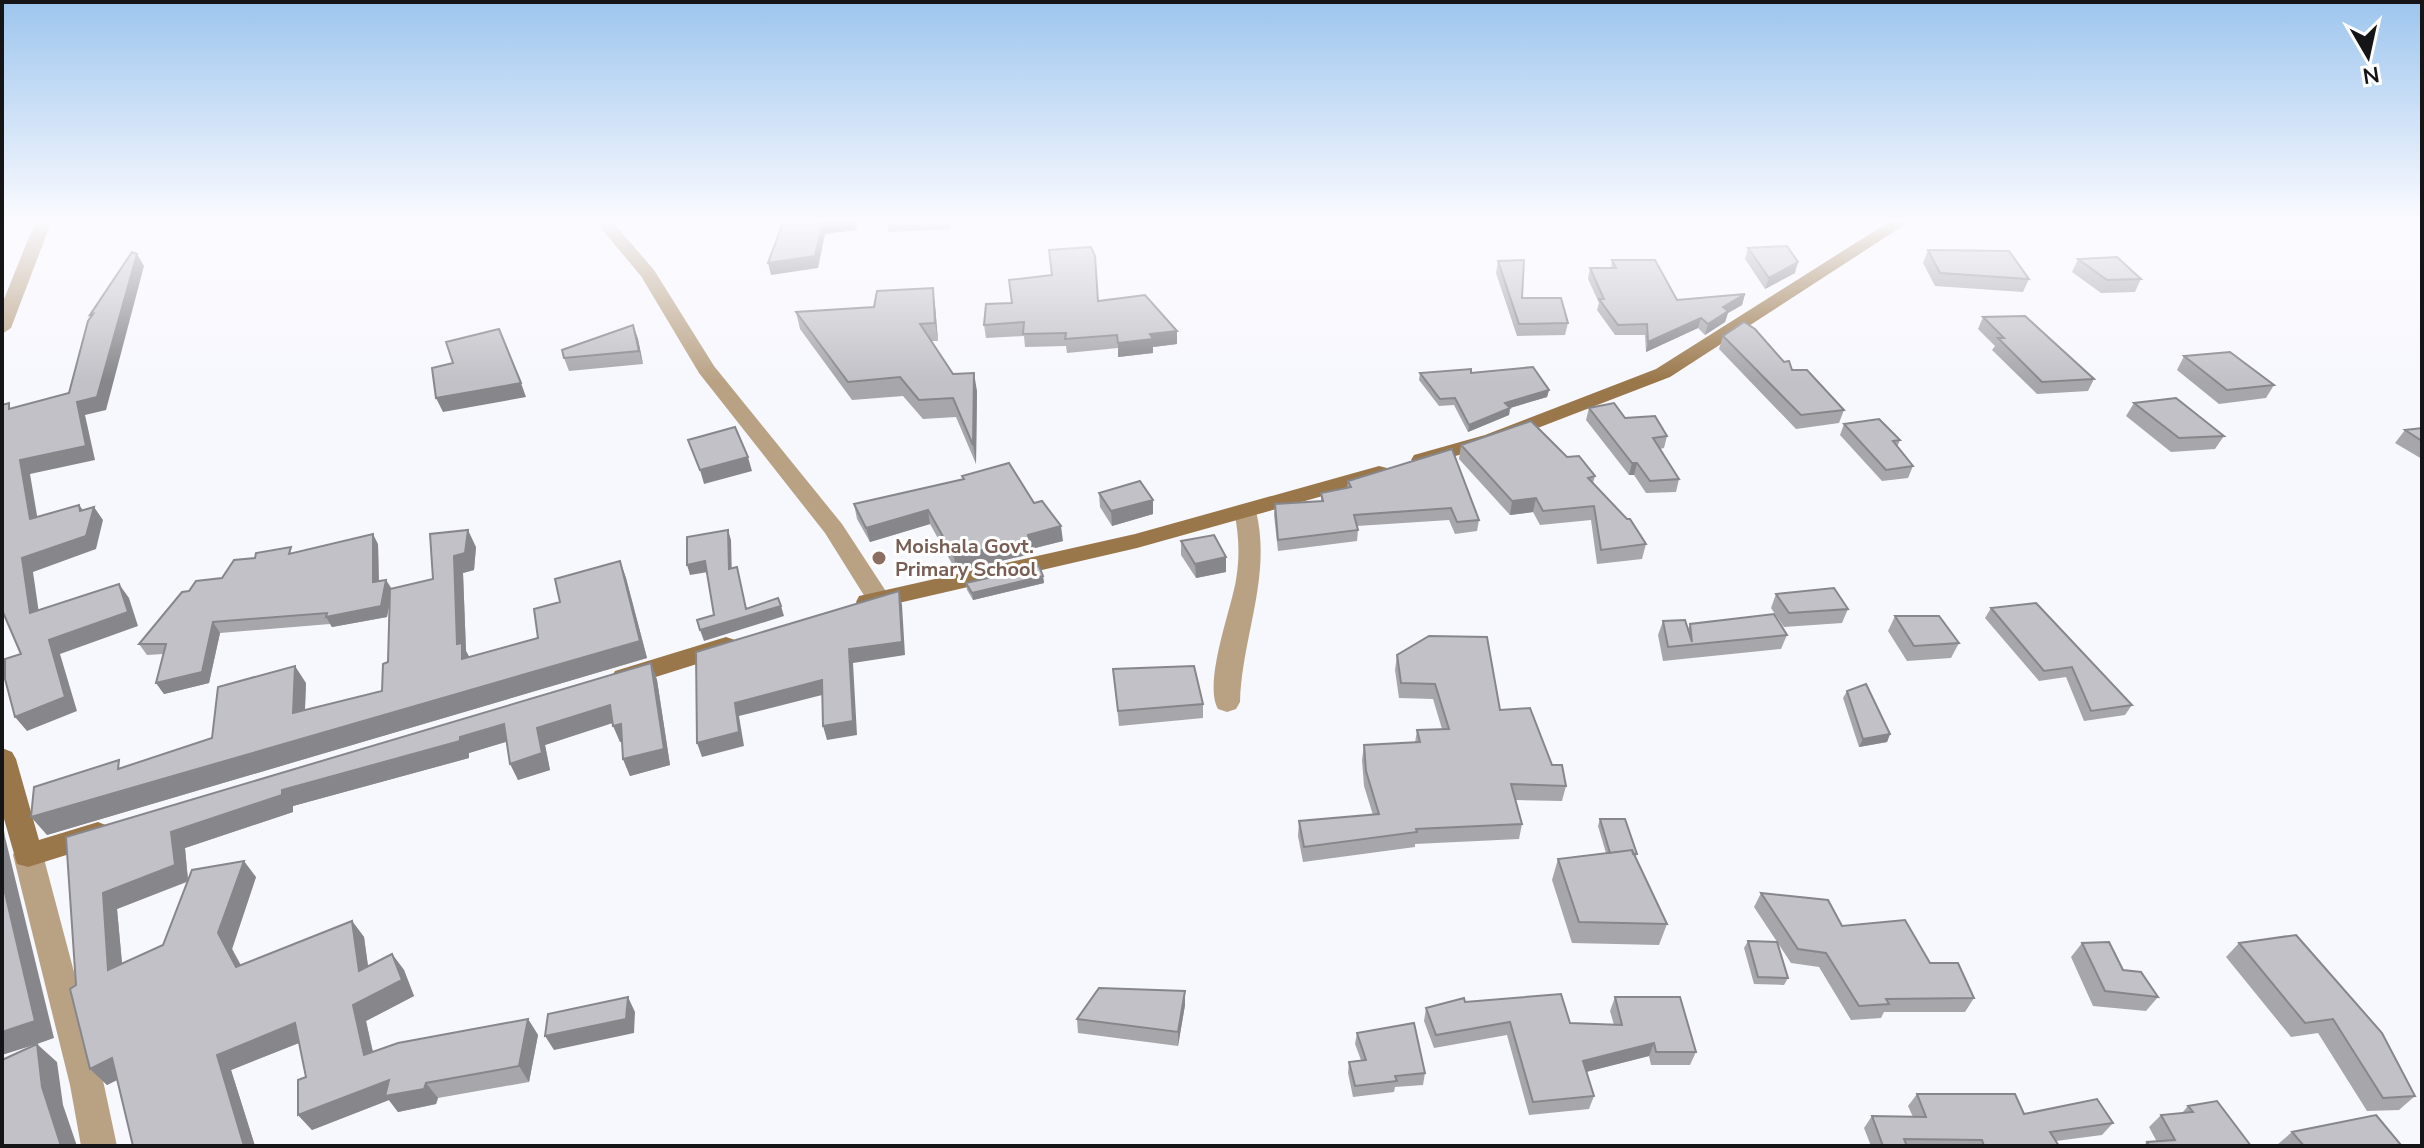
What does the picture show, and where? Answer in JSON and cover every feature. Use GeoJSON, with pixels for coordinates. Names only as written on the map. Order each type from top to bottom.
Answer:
{"type":"FeatureCollection","features":[{"type":"Feature","properties":{"kind":"street"},"geometry":{"type":"LineString","coordinates":[[2,328],[23,274]]}},
{"type":"Feature","properties":{"kind":"street"},"geometry":{"type":"LineString","coordinates":[[648,274],[706,369],[834,529],[879,599]]}},
{"type":"Feature","properties":{"kind":"street"},"geometry":{"type":"LineString","coordinates":[[849,608],[1137,541],[1492,439],[1663,373],[1820,274]]}},
{"type":"Feature","properties":{"kind":"street"},"geometry":{"type":"LineString","coordinates":[[1227,702],[1229,657],[1251,549],[1250,524],[1245,511]]}},
{"type":"Feature","properties":{"kind":"street"},"geometry":{"type":"LineString","coordinates":[[607,683],[742,641]]}},
{"type":"Feature","properties":{"kind":"street"},"geometry":{"type":"LineString","coordinates":[[2,759],[87,1085],[99,1146]]}},
{"type":"Feature","properties":{"kind":"street"},"geometry":{"type":"LineString","coordinates":[[28,855],[115,828]]}},
{"type":"Feature","properties":{"kind":"building"},"geometry":{"type":"Polygon","coordinates":[[[118,274],[132,274],[97,397],[77,402],[86,446],[20,460],[30,519],[79,505],[80,511],[94,507],[86,536],[22,558],[30,613],[119,584],[128,612],[49,640],[65,697],[15,717],[5,679],[5,659],[21,654],[2,610],[2,405],[9,403],[9,409],[69,393],[88,321],[93,314],[90,315],[118,274]]]}},
{"type":"Feature","properties":{"kind":"building"},"geometry":{"type":"Polygon","coordinates":[[[1096,274],[1098,301],[1145,295],[1177,331],[1150,334],[1153,339],[1118,343],[1117,335],[1065,339],[1066,333],[1023,334],[1024,322],[984,325],[986,304],[1012,303],[1009,280],[1096,274]]]}},
{"type":"Feature","properties":{"kind":"building"},"geometry":{"type":"Polygon","coordinates":[[[1502,274],[1523,274],[1522,298],[1561,298],[1568,323],[1519,324],[1502,274]]]}},
{"type":"Feature","properties":{"kind":"building"},"geometry":{"type":"Polygon","coordinates":[[[1593,274],[1662,274],[1677,300],[1745,294],[1723,307],[1728,311],[1708,324],[1701,318],[1648,342],[1647,324],[1618,325],[1599,299],[1604,299],[1593,274]]]}},
{"type":"Feature","properties":{"kind":"building"},"geometry":{"type":"Polygon","coordinates":[[[1949,274],[2025,274],[2029,279],[1949,274]]]}},
{"type":"Feature","properties":{"kind":"building"},"geometry":{"type":"Polygon","coordinates":[[[2098,274],[2135,274],[2141,279],[2107,280],[2098,274]]]}},
{"type":"Feature","properties":{"kind":"building"},"geometry":{"type":"Polygon","coordinates":[[[933,288],[935,323],[920,324],[953,374],[974,373],[973,445],[953,398],[919,400],[900,377],[848,382],[796,312],[874,307],[877,291],[933,288]]]}},
{"type":"Feature","properties":{"kind":"building"},"geometry":{"type":"Polygon","coordinates":[[[2025,316],[2094,379],[2042,382],[1998,338],[2004,338],[1983,317],[2025,316]]]}},
{"type":"Feature","properties":{"kind":"building"},"geometry":{"type":"Polygon","coordinates":[[[1744,322],[1755,329],[1784,362],[1789,361],[1792,370],[1807,370],[1844,410],[1801,415],[1723,336],[1744,322]]]}},
{"type":"Feature","properties":{"kind":"building"},"geometry":{"type":"Polygon","coordinates":[[[633,325],[639,351],[564,358],[562,350],[633,325]]]}},
{"type":"Feature","properties":{"kind":"building"},"geometry":{"type":"Polygon","coordinates":[[[499,329],[521,383],[436,398],[432,368],[453,363],[446,342],[499,329]]]}},
{"type":"Feature","properties":{"kind":"building"},"geometry":{"type":"Polygon","coordinates":[[[2230,352],[2274,385],[2227,390],[2184,356],[2230,352]]]}},
{"type":"Feature","properties":{"kind":"building"},"geometry":{"type":"Polygon","coordinates":[[[1533,367],[1549,390],[1505,403],[1510,408],[1469,425],[1455,398],[1440,399],[1420,373],[1471,369],[1471,373],[1533,367]]]}},
{"type":"Feature","properties":{"kind":"building"},"geometry":{"type":"Polygon","coordinates":[[[2176,398],[2224,436],[2179,438],[2134,403],[2176,398]]]}},
{"type":"Feature","properties":{"kind":"building"},"geometry":{"type":"Polygon","coordinates":[[[1614,403],[1625,418],[1655,416],[1667,436],[1653,438],[1679,479],[1650,481],[1589,408],[1614,403]]]}},
{"type":"Feature","properties":{"kind":"building"},"geometry":{"type":"Polygon","coordinates":[[[1879,419],[1900,440],[1893,441],[1913,466],[1886,470],[1844,424],[1879,419]]]}},
{"type":"Feature","properties":{"kind":"building"},"geometry":{"type":"Polygon","coordinates":[[[1531,421],[1567,457],[1579,456],[1595,476],[1588,478],[1630,519],[1646,544],[1601,550],[1594,506],[1543,511],[1536,498],[1512,501],[1461,445],[1531,421]]]}},
{"type":"Feature","properties":{"kind":"building"},"geometry":{"type":"Polygon","coordinates":[[[735,427],[748,457],[700,470],[688,440],[735,427]]]}},
{"type":"Feature","properties":{"kind":"building"},"geometry":{"type":"Polygon","coordinates":[[[2422,428],[2422,441],[2405,430],[2422,428]]]}},
{"type":"Feature","properties":{"kind":"building"},"geometry":{"type":"Polygon","coordinates":[[[1452,449],[1479,520],[1457,522],[1451,508],[1354,515],[1358,530],[1278,540],[1275,504],[1323,501],[1321,493],[1351,487],[1348,481],[1452,449]]]}},
{"type":"Feature","properties":{"kind":"building"},"geometry":{"type":"Polygon","coordinates":[[[1009,463],[1034,503],[1042,501],[1061,526],[1028,535],[1029,540],[954,556],[928,510],[866,528],[854,504],[964,479],[962,476],[1009,463]]]}},
{"type":"Feature","properties":{"kind":"building"},"geometry":{"type":"Polygon","coordinates":[[[1140,481],[1153,500],[1111,511],[1099,493],[1140,481]]]}},
{"type":"Feature","properties":{"kind":"building"},"geometry":{"type":"Polygon","coordinates":[[[468,530],[465,553],[454,556],[457,644],[462,643],[462,659],[538,638],[534,609],[560,602],[555,579],[620,561],[640,641],[31,817],[34,787],[119,760],[118,769],[212,738],[218,687],[295,666],[293,713],[382,691],[383,664],[388,662],[390,589],[433,579],[430,534],[468,530]]]}},
{"type":"Feature","properties":{"kind":"building"},"geometry":{"type":"Polygon","coordinates":[[[728,530],[729,569],[737,567],[746,609],[778,598],[781,606],[700,630],[697,620],[714,615],[705,561],[687,565],[687,537],[728,530]]]}},
{"type":"Feature","properties":{"kind":"building"},"geometry":{"type":"Polygon","coordinates":[[[373,534],[373,582],[386,580],[381,606],[326,617],[327,613],[213,622],[202,672],[156,683],[166,644],[139,644],[182,592],[189,591],[196,581],[222,578],[234,560],[255,558],[256,553],[291,547],[289,554],[373,534]]]}},
{"type":"Feature","properties":{"kind":"building"},"geometry":{"type":"Polygon","coordinates":[[[1214,535],[1226,557],[1195,564],[1181,541],[1214,535]]]}},
{"type":"Feature","properties":{"kind":"building"},"geometry":{"type":"Polygon","coordinates":[[[1039,566],[1043,576],[972,593],[966,583],[1039,566]]]}},
{"type":"Feature","properties":{"kind":"building"},"geometry":{"type":"Polygon","coordinates":[[[1834,588],[1848,609],[1789,613],[1776,594],[1834,588]]]}},
{"type":"Feature","properties":{"kind":"building"},"geometry":{"type":"Polygon","coordinates":[[[899,591],[902,642],[849,649],[853,721],[823,726],[822,680],[735,703],[739,732],[697,743],[696,652],[899,591]]]}},
{"type":"Feature","properties":{"kind":"building"},"geometry":{"type":"Polygon","coordinates":[[[2036,603],[2132,705],[2091,711],[2072,667],[2044,671],[1991,608],[2036,603]]]}},
{"type":"Feature","properties":{"kind":"building"},"geometry":{"type":"Polygon","coordinates":[[[1774,614],[1787,635],[1668,647],[1663,621],[1685,620],[1692,642],[1690,624],[1774,614]]]}},
{"type":"Feature","properties":{"kind":"building"},"geometry":{"type":"Polygon","coordinates":[[[1895,616],[1939,616],[1959,643],[1914,646],[1895,616]]]}},
{"type":"Feature","properties":{"kind":"building"},"geometry":{"type":"Polygon","coordinates":[[[1429,636],[1487,637],[1500,710],[1530,708],[1552,765],[1562,765],[1566,786],[1511,784],[1522,824],[1416,829],[1417,832],[1304,847],[1299,821],[1379,814],[1366,771],[1364,745],[1420,742],[1417,730],[1449,729],[1435,684],[1401,683],[1397,655],[1429,636]]]}},
{"type":"Feature","properties":{"kind":"building"},"geometry":{"type":"Polygon","coordinates":[[[651,663],[664,749],[623,759],[621,724],[613,726],[610,705],[537,728],[542,753],[510,764],[504,724],[460,737],[460,741],[282,790],[282,795],[171,832],[175,865],[103,893],[108,970],[163,945],[192,870],[244,861],[218,933],[236,967],[352,921],[359,971],[392,954],[402,980],[353,1005],[364,1055],[398,1043],[528,1019],[519,1066],[426,1083],[424,1089],[385,1096],[389,1080],[298,1115],[298,1080],[306,1077],[295,1023],[217,1055],[244,1146],[133,1146],[112,1058],[90,1069],[70,989],[76,985],[66,837],[651,663]]]}},
{"type":"Feature","properties":{"kind":"building"},"geometry":{"type":"Polygon","coordinates":[[[1194,666],[1203,704],[1118,711],[1113,669],[1194,666]]]}},
{"type":"Feature","properties":{"kind":"building"},"geometry":{"type":"Polygon","coordinates":[[[1866,684],[1890,734],[1863,739],[1847,691],[1866,684]]]}},
{"type":"Feature","properties":{"kind":"building"},"geometry":{"type":"Polygon","coordinates":[[[1600,819],[1625,819],[1637,854],[1633,854],[1632,850],[1610,853],[1600,819]]]}},
{"type":"Feature","properties":{"kind":"building"},"geometry":{"type":"Polygon","coordinates":[[[1632,850],[1667,924],[1579,922],[1558,859],[1632,850]]]}},
{"type":"Feature","properties":{"kind":"building"},"geometry":{"type":"Polygon","coordinates":[[[2,880],[35,1021],[2,1032],[2,880]]]}},
{"type":"Feature","properties":{"kind":"building"},"geometry":{"type":"Polygon","coordinates":[[[1761,893],[1828,900],[1842,926],[1905,920],[1930,963],[1958,963],[1974,998],[1886,999],[1889,1004],[1859,1006],[1826,953],[1798,949],[1761,893]]]}},
{"type":"Feature","properties":{"kind":"building"},"geometry":{"type":"Polygon","coordinates":[[[2296,935],[2382,1033],[2415,1096],[2383,1098],[2333,1019],[2305,1023],[2239,943],[2296,935]]]}},
{"type":"Feature","properties":{"kind":"building"},"geometry":{"type":"Polygon","coordinates":[[[1748,941],[1777,942],[1788,978],[1758,977],[1748,941]]]}},
{"type":"Feature","properties":{"kind":"building"},"geometry":{"type":"Polygon","coordinates":[[[2109,942],[2123,970],[2141,972],[2158,997],[2105,991],[2082,943],[2109,942]]]}},
{"type":"Feature","properties":{"kind":"building"},"geometry":{"type":"Polygon","coordinates":[[[1099,988],[1185,991],[1178,1032],[1077,1019],[1099,988]]]}},
{"type":"Feature","properties":{"kind":"building"},"geometry":{"type":"Polygon","coordinates":[[[1561,994],[1570,1023],[1622,1025],[1615,997],[1680,997],[1696,1052],[1656,1052],[1654,1043],[1583,1061],[1594,1096],[1533,1102],[1510,1022],[1436,1035],[1426,1008],[1464,998],[1465,1002],[1561,994]]]}},
{"type":"Feature","properties":{"kind":"building"},"geometry":{"type":"Polygon","coordinates":[[[628,997],[626,1019],[545,1036],[548,1014],[628,997]]]}},
{"type":"Feature","properties":{"kind":"building"},"geometry":{"type":"Polygon","coordinates":[[[1414,1023],[1425,1073],[1395,1076],[1397,1081],[1355,1086],[1349,1062],[1366,1060],[1357,1033],[1414,1023]]]}},
{"type":"Feature","properties":{"kind":"building"},"geometry":{"type":"Polygon","coordinates":[[[37,1044],[42,1087],[61,1146],[2,1146],[2,1060],[37,1044]]]}},
{"type":"Feature","properties":{"kind":"building"},"geometry":{"type":"Polygon","coordinates":[[[1917,1094],[2015,1094],[2024,1114],[2097,1099],[2113,1123],[2050,1132],[2059,1146],[1984,1146],[1982,1140],[1904,1139],[1907,1146],[1883,1146],[1872,1116],[1926,1117],[1917,1094]]]}},
{"type":"Feature","properties":{"kind":"building"},"geometry":{"type":"Polygon","coordinates":[[[2217,1101],[2251,1146],[2149,1146],[2147,1142],[2175,1140],[2161,1115],[2193,1112],[2188,1106],[2217,1101]]]}},
{"type":"Feature","properties":{"kind":"building"},"geometry":{"type":"Polygon","coordinates":[[[2376,1115],[2401,1145],[2304,1146],[2292,1132],[2376,1115]]]}},
{"type":"Feature","properties":{"kind":"place","name":"Moishala Govt. Primary School"},"geometry":{"type":"Point","coordinates":[879,558]}}]}
